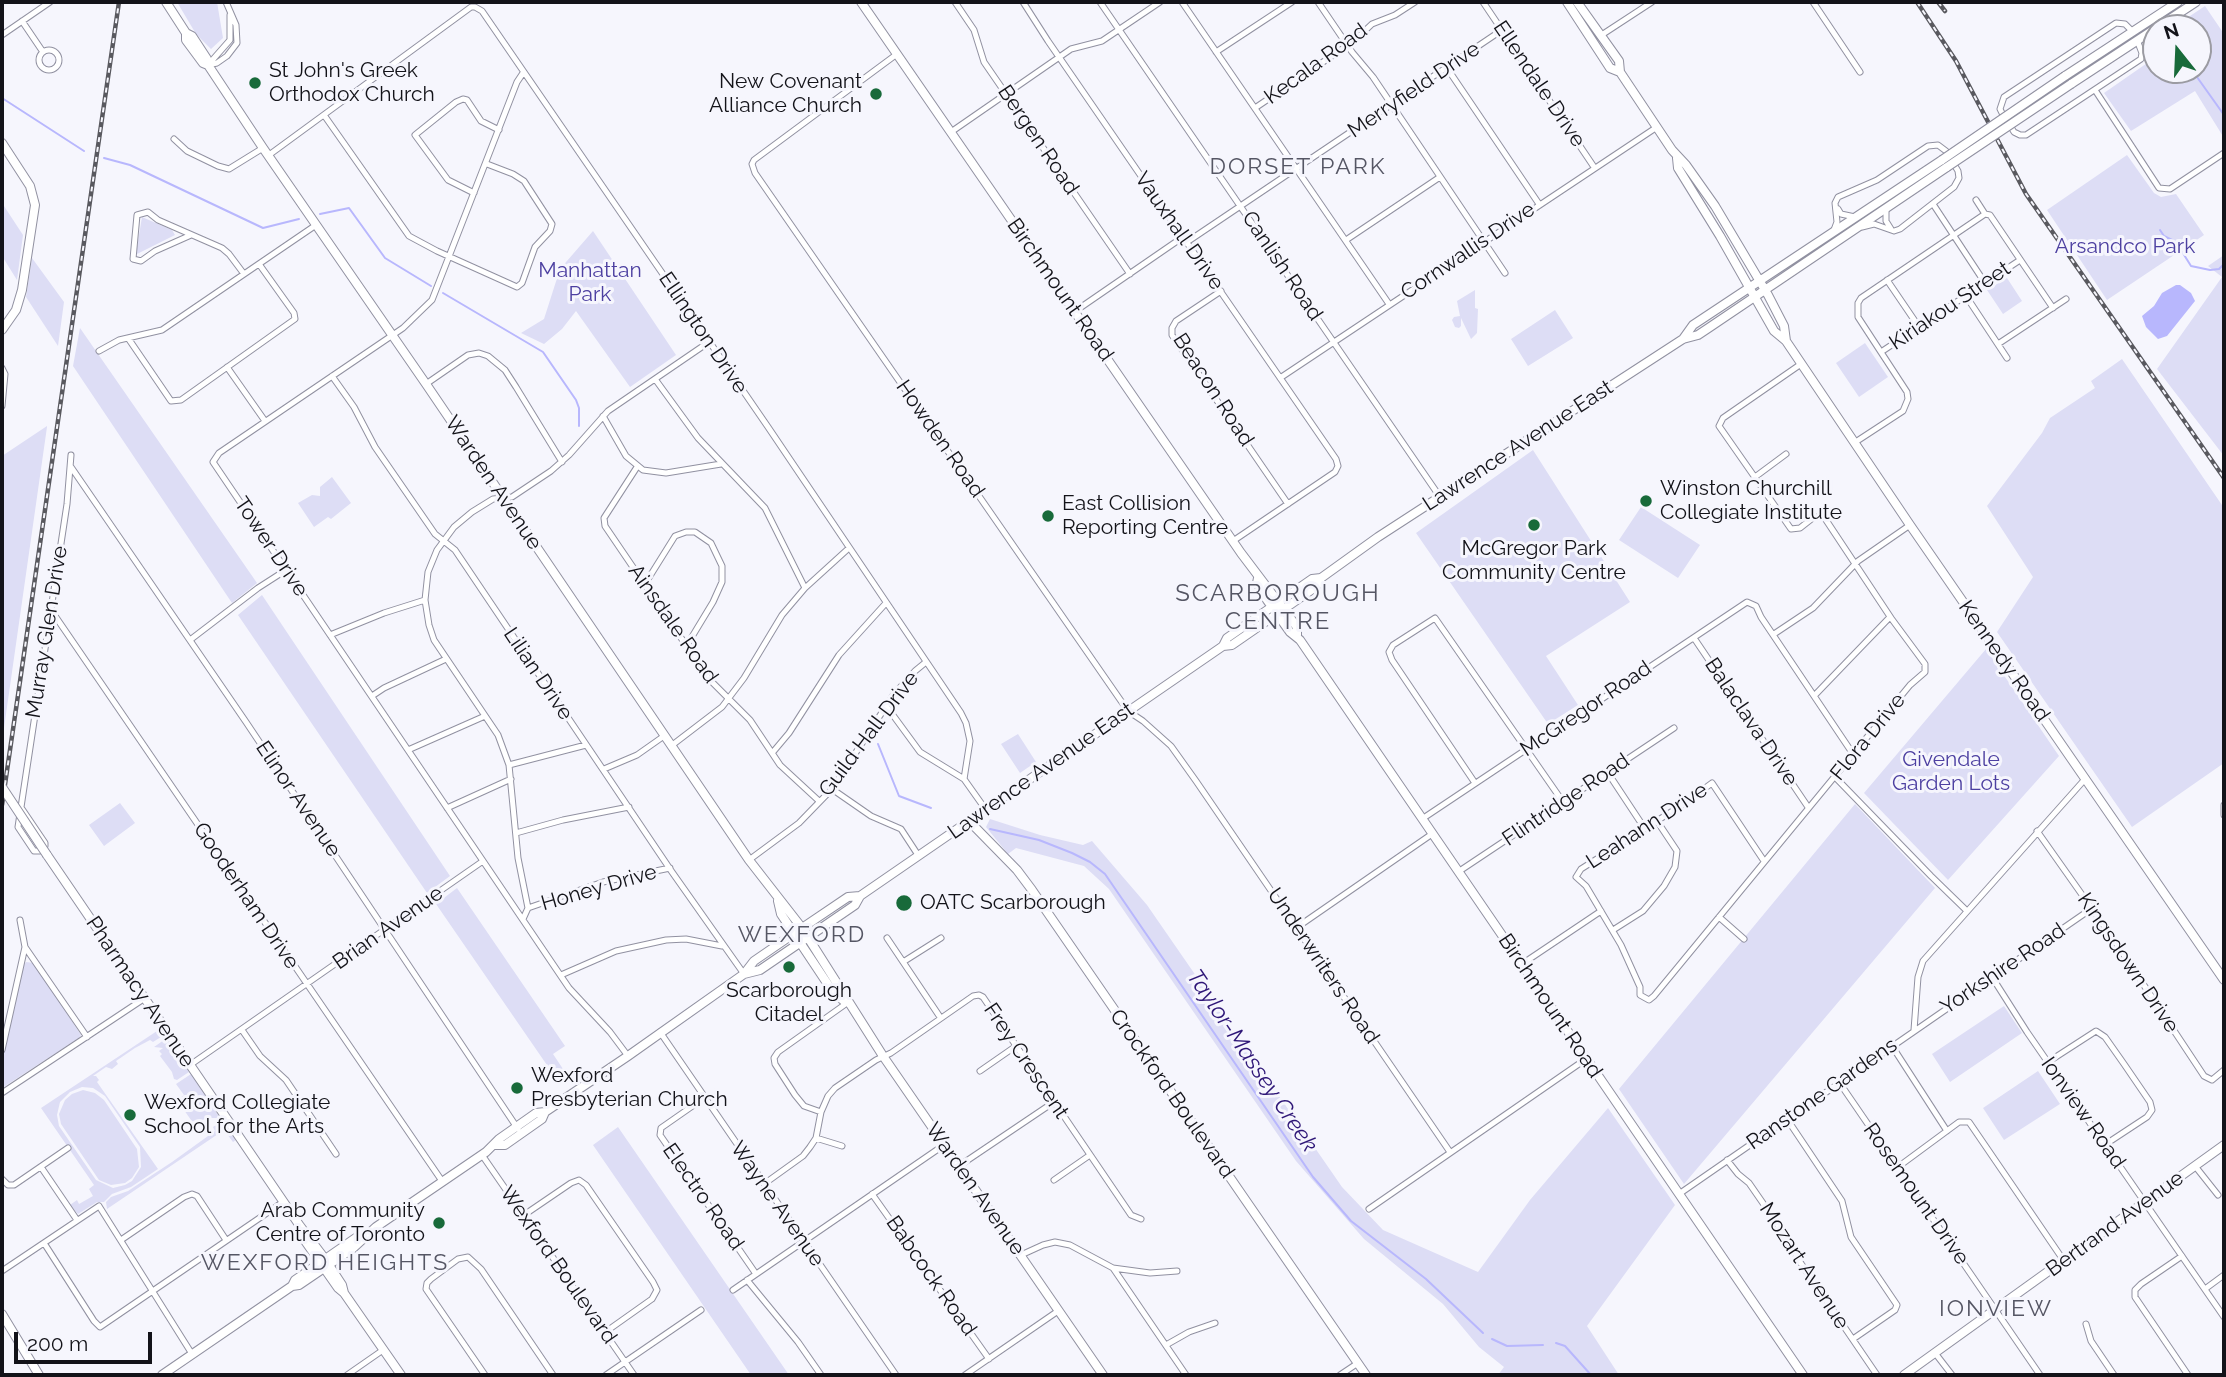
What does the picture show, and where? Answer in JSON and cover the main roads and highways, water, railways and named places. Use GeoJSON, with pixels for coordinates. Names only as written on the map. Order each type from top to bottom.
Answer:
{"type":"FeatureCollection","features":[{"type":"Feature","properties":{"kind":"main road","name":"Warden Avenue"},"geometry":{"type":"LineString","coordinates":[[166,2],[186,33],[186,40],[203,63],[208,65],[778,901],[781,914],[798,931],[834,992],[848,1003],[1103,1375]]}},
{"type":"Feature","properties":{"kind":"main road","name":"Birchmount Road"},"geometry":{"type":"LineString","coordinates":[[861,2],[1258,578],[1263,579],[1290,632],[1297,635],[1803,1375]]}},
{"type":"Feature","properties":{"kind":"main road","name":"Kennedy Road"},"geometry":{"type":"LineString","coordinates":[[1567,2],[1610,68],[1620,72]]}},
{"type":"Feature","properties":{"kind":"main road","name":"Kennedy Road"},"geometry":{"type":"LineString","coordinates":[[1577,2],[1619,61],[1620,72],[1677,158],[1686,165],[1715,206],[1784,326],[1786,341]]}},
{"type":"Feature","properties":{"kind":"main road","name":"Lawrence Avenue East"},"geometry":{"type":"LineString","coordinates":[[1762,286],[1832,233],[2071,84],[2178,2]]}},
{"type":"Feature","properties":{"kind":"main road","name":"Lawrence Avenue East"},"geometry":{"type":"LineString","coordinates":[[1683,339],[1693,325],[1856,229],[2065,76],[2196,2]]}},
{"type":"Feature","properties":{"kind":"main road"},"geometry":{"type":"LineString","coordinates":[[1592,41],[1600,36]]}},
{"type":"Feature","properties":{"kind":"main road"},"geometry":{"type":"LineString","coordinates":[[2,142],[30,186],[35,205],[22,290],[16,310],[2,330]]}},
{"type":"Feature","properties":{"kind":"main road","name":"Kennedy Road"},"geometry":{"type":"LineString","coordinates":[[1677,158],[1678,168],[1774,331],[1786,341],[2224,980]]}},
{"type":"Feature","properties":{"kind":"main road","name":"Lawrence Avenue East"},"geometry":{"type":"LineString","coordinates":[[744,974],[760,970],[855,905],[860,896],[918,855],[1223,646],[1232,645],[1278,608],[1317,586],[1321,578],[1683,339],[1698,335],[1744,303],[1752,292]]}},
{"type":"Feature","properties":{"kind":"main road"},"geometry":{"type":"LineString","coordinates":[[1744,303],[1752,305],[1764,314]]}},
{"type":"Feature","properties":{"kind":"main road","name":"Pharmacy Avenue"},"geometry":{"type":"LineString","coordinates":[[2,787],[303,1231],[338,1288],[401,1375]]}},
{"type":"Feature","properties":{"kind":"main road","name":"Crockford Boulevard"},"geometry":{"type":"LineString","coordinates":[[970,821],[1017,870],[1032,890],[1366,1375]]}},
{"type":"Feature","properties":{"kind":"main road","name":"Lawrence Avenue East"},"geometry":{"type":"LineString","coordinates":[[162,1375],[292,1286],[299,1286],[357,1237],[367,1234],[482,1155],[499,1139],[519,1130],[536,1113],[545,1112],[628,1056],[744,974],[754,961],[848,897],[860,896]]}},
{"type":"Feature","properties":{"kind":"main road","name":"Bertrand Avenue"},"geometry":{"type":"LineString","coordinates":[[1904,1375],[2224,1145]]}},
{"type":"Feature","properties":{"kind":"main road"},"geometry":{"type":"LineString","coordinates":[[2,1314],[39,1375]]}},
{"type":"Feature","properties":{"kind":"water"},"geometry":{"type":"Polygon","coordinates":[[[2176,285],[2191,293],[2195,301],[2167,336],[2158,339],[2146,327],[2142,316],[2154,306],[2162,293],[2176,285]]]}},
{"type":"Feature","properties":{"kind":"waterway"},"geometry":{"type":"LineString","coordinates":[[2202,84],[2224,115]]}},
{"type":"Feature","properties":{"kind":"waterway","name":"Taylor-Massey Creek"},"geometry":{"type":"LineString","coordinates":[[2,98],[84,151]]}},
{"type":"Feature","properties":{"kind":"waterway","name":"Taylor-Massey Creek"},"geometry":{"type":"LineString","coordinates":[[104,158],[130,165],[263,228],[299,219]]}},
{"type":"Feature","properties":{"kind":"waterway","name":"Taylor-Massey Creek"},"geometry":{"type":"LineString","coordinates":[[320,214],[349,208],[385,258],[431,286]]}},
{"type":"Feature","properties":{"kind":"waterway"},"geometry":{"type":"LineString","coordinates":[[2160,230],[2164,236],[2176,242],[2191,266],[2210,270],[2219,269],[2224,264]]}},
{"type":"Feature","properties":{"kind":"waterway","name":"Taylor-Massey Creek"},"geometry":{"type":"LineString","coordinates":[[443,293],[543,352],[576,400],[579,426]]}},
{"type":"Feature","properties":{"kind":"waterway","name":"Taylor-Massey Creek"},"geometry":{"type":"LineString","coordinates":[[878,744],[899,796],[931,808]]}},
{"type":"Feature","properties":{"kind":"waterway","name":"Taylor-Massey Creek"},"geometry":{"type":"LineString","coordinates":[[990,829],[1039,840],[1090,862],[1105,874],[1313,1177],[1351,1221],[1426,1279],[1483,1333]]}},
{"type":"Feature","properties":{"kind":"waterway","name":"Taylor-Massey Creek"},"geometry":{"type":"LineString","coordinates":[[1492,1339],[1507,1346],[1543,1345]]}},
{"type":"Feature","properties":{"kind":"waterway","name":"Taylor-Massey Creek"},"geometry":{"type":"LineString","coordinates":[[1556,1343],[1565,1346],[1591,1375]]}},
{"type":"Feature","properties":{"kind":"railway"},"geometry":{"type":"LineString","coordinates":[[2,805],[119,2]]}},
{"type":"Feature","properties":{"kind":"railway"},"geometry":{"type":"LineString","coordinates":[[1917,2],[1956,61],[2026,194],[2224,478]]}},
{"type":"Feature","properties":{"kind":"railway"},"geometry":{"type":"LineString","coordinates":[[1938,2],[1945,11]]}},
{"type":"Feature","properties":{"kind":"place","name":"St John's Greek Orthodox Church"},"geometry":{"type":"Point","coordinates":[255,83]}},
{"type":"Feature","properties":{"kind":"place","name":"New Covenant Alliance Church"},"geometry":{"type":"Point","coordinates":[876,94]}},
{"type":"Feature","properties":{"kind":"place","name":"Winston Churchill Collegiate Institute"},"geometry":{"type":"Point","coordinates":[1646,501]}},
{"type":"Feature","properties":{"kind":"place","name":"East Collision Reporting Centre"},"geometry":{"type":"Point","coordinates":[1048,516]}},
{"type":"Feature","properties":{"kind":"place","name":"McGregor Park Community Centre"},"geometry":{"type":"Point","coordinates":[1534,525]}},
{"type":"Feature","properties":{"kind":"place","name":"OATC Scarborough"},"geometry":{"type":"Point","coordinates":[904,903]}},
{"type":"Feature","properties":{"kind":"place","name":"Scarborough Citadel"},"geometry":{"type":"Point","coordinates":[789,967]}},
{"type":"Feature","properties":{"kind":"place","name":"Wexford Presbyterian Church"},"geometry":{"type":"Point","coordinates":[517,1088]}},
{"type":"Feature","properties":{"kind":"place","name":"Wexford Collegiate School for the Arts"},"geometry":{"type":"Point","coordinates":[130,1115]}},
{"type":"Feature","properties":{"kind":"place","name":"Arab Community Centre of Toronto"},"geometry":{"type":"Point","coordinates":[439,1223]}},
{"type":"Feature","properties":{"kind":"district","name":"DORSET PARK"},"geometry":{"type":"Point","coordinates":[1298,167]}},
{"type":"Feature","properties":{"kind":"district","name":"SCARBOROUGH CENTRE"},"geometry":{"type":"Point","coordinates":[1278,608]}},
{"type":"Feature","properties":{"kind":"district","name":"WEXFORD"},"geometry":{"type":"Point","coordinates":[802,935]}},
{"type":"Feature","properties":{"kind":"district","name":"WEXFORD HEIGHTS"},"geometry":{"type":"Point","coordinates":[325,1263]}},
{"type":"Feature","properties":{"kind":"district","name":"IONVIEW"},"geometry":{"type":"Point","coordinates":[1996,1309]}},
{"type":"Feature","properties":{"kind":"park label","name":"Arsandco Park"},"geometry":{"type":"Point","coordinates":[2125,247]}},
{"type":"Feature","properties":{"kind":"park label","name":"Manhattan Park"},"geometry":{"type":"Point","coordinates":[590,283]}},
{"type":"Feature","properties":{"kind":"park label","name":"Givendale Garden Lots"},"geometry":{"type":"Point","coordinates":[1951,772]}}]}
